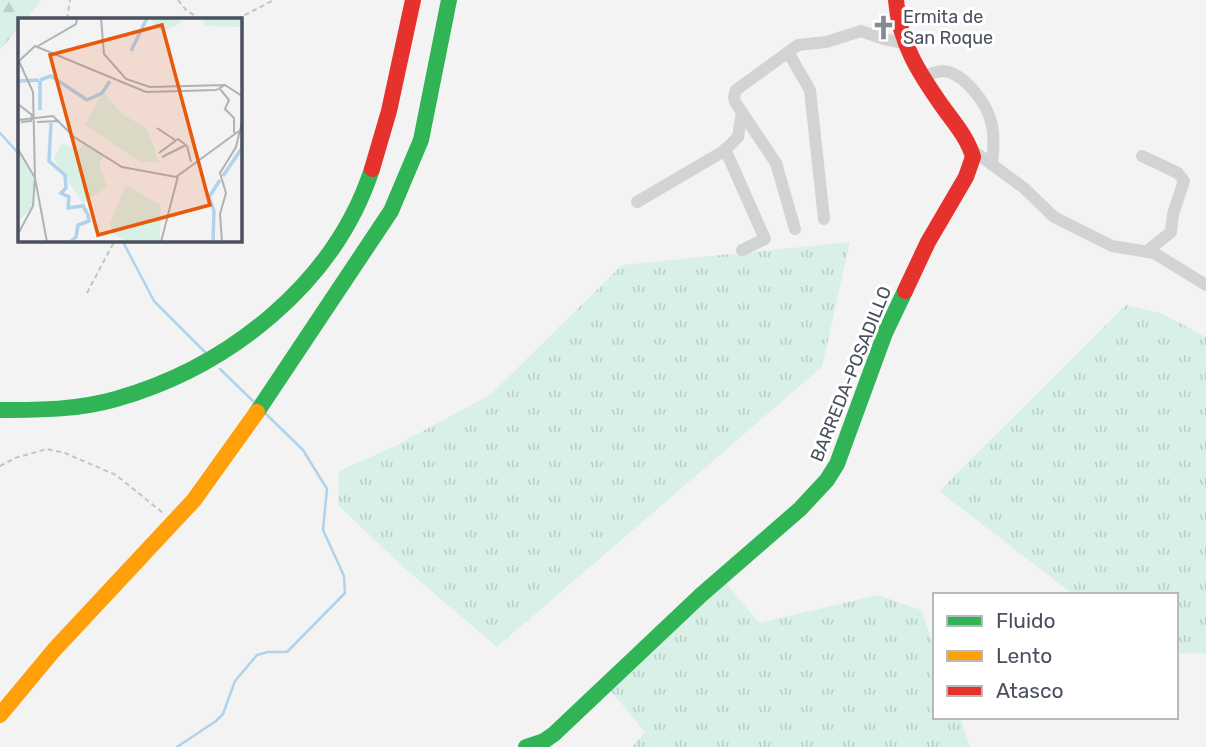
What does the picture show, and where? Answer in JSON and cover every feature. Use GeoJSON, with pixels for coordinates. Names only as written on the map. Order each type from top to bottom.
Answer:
{"type":"FeatureCollection","features":[{"type":"Feature","properties":{"kind":"street"},"geometry":{"type":"LineString","coordinates":[[0,410],[47,410],[125,398],[184,374],[219,355],[279,310],[330,250],[370,177],[383,133],[413,0]]}},
{"type":"Feature","properties":{"kind":"street"},"geometry":{"type":"LineString","coordinates":[[0,715],[54,650],[194,500],[234,446],[391,211],[421,140],[449,0]]}},
{"type":"Feature","properties":{"kind":"street"},"geometry":{"type":"LineString","coordinates":[[896,0],[896,14],[904,43],[922,77],[971,149],[1024,188],[1054,217],[1112,246],[1154,253],[1206,285]]}},
{"type":"Feature","properties":{"kind":"street"},"geometry":{"type":"LineString","coordinates":[[795,229],[776,163],[735,102],[736,90],[798,45],[825,42],[861,31],[904,43]]}},
{"type":"Feature","properties":{"kind":"street"},"geometry":{"type":"LineString","coordinates":[[789,52],[810,90],[824,219]]}},
{"type":"Feature","properties":{"kind":"street"},"geometry":{"type":"LineString","coordinates":[[922,77],[941,71],[951,74],[962,80],[981,100],[993,127],[992,165]]}},
{"type":"Feature","properties":{"kind":"street"},"geometry":{"type":"LineString","coordinates":[[637,202],[725,149],[738,137],[742,112]]}},
{"type":"Feature","properties":{"kind":"street"},"geometry":{"type":"LineString","coordinates":[[725,149],[765,239],[742,250]]}},
{"type":"Feature","properties":{"kind":"street","name":"BARREDA-POSADILLO"},"geometry":{"type":"LineString","coordinates":[[526,747],[544,741],[554,734],[721,577],[808,500],[831,475],[844,449],[885,332],[928,242],[972,166],[971,149]]}},
{"type":"Feature","properties":{"kind":"street"},"geometry":{"type":"LineString","coordinates":[[1142,156],[1178,173],[1184,181],[1173,214],[1171,232],[1146,252]]}},
{"type":"Feature","properties":{"kind":"path"},"geometry":{"type":"LineString","coordinates":[[67,18],[70,0]]}},
{"type":"Feature","properties":{"kind":"path"},"geometry":{"type":"LineString","coordinates":[[178,0],[199,18]]}},
{"type":"Feature","properties":{"kind":"path"},"geometry":{"type":"LineString","coordinates":[[239,18],[274,0]]}},
{"type":"Feature","properties":{"kind":"path"},"geometry":{"type":"LineString","coordinates":[[87,293],[114,242]]}},
{"type":"Feature","properties":{"kind":"path"},"geometry":{"type":"LineString","coordinates":[[0,466],[15,458],[47,449],[65,453],[116,475],[173,521]]}},
{"type":"Feature","properties":{"kind":"green space"},"geometry":{"type":"Polygon","coordinates":[[[0,0],[42,0],[27,18],[18,18],[18,28],[0,50],[0,0]]]}},
{"type":"Feature","properties":{"kind":"green space"},"geometry":{"type":"Polygon","coordinates":[[[850,242],[822,367],[497,647],[402,566],[338,505],[339,471],[393,447],[490,395],[622,265],[850,242]]]}},
{"type":"Feature","properties":{"kind":"green space"},"geometry":{"type":"Polygon","coordinates":[[[1126,305],[1161,313],[1206,337],[1206,653],[1178,654],[1178,593],[1071,593],[939,491],[1126,305]]]}},
{"type":"Feature","properties":{"kind":"green space"},"geometry":{"type":"Polygon","coordinates":[[[721,577],[759,623],[878,595],[921,610],[933,643],[933,719],[961,719],[970,747],[632,747],[645,732],[606,685],[721,577]]]}},
{"type":"Feature","properties":{"kind":"waterway"},"geometry":{"type":"LineString","coordinates":[[0,133],[18,153]]}},
{"type":"Feature","properties":{"kind":"waterway"},"geometry":{"type":"LineString","coordinates":[[123,242],[154,301],[206,353]]}},
{"type":"Feature","properties":{"kind":"waterway"},"geometry":{"type":"LineString","coordinates":[[220,369],[253,401]]}},
{"type":"Feature","properties":{"kind":"waterway"},"geometry":{"type":"LineString","coordinates":[[177,747],[223,714],[235,681],[257,655],[287,652],[345,593],[344,576],[323,530],[327,489],[303,450],[266,414]]}},
{"type":"Feature","properties":{"kind":"traffic: fast"},"geometry":{"type":"LineString","coordinates":[[257,412],[391,211],[421,140],[449,0]]}},
{"type":"Feature","properties":{"kind":"traffic: fast"},"geometry":{"type":"LineString","coordinates":[[0,410],[73,407],[116,399],[158,385],[198,366],[237,342],[272,315],[305,283],[332,249],[355,210],[372,169]]}},
{"type":"Feature","properties":{"kind":"traffic: fast"},"geometry":{"type":"LineString","coordinates":[[526,747],[544,741],[554,734],[701,595],[800,509],[827,480],[837,464],[885,333],[905,291]]}},
{"type":"Feature","properties":{"kind":"traffic: slow"},"geometry":{"type":"LineString","coordinates":[[0,715],[54,650],[194,500],[257,412]]}},
{"type":"Feature","properties":{"kind":"traffic: jam"},"geometry":{"type":"LineString","coordinates":[[372,169],[389,111],[413,0]]}},
{"type":"Feature","properties":{"kind":"traffic: jam"},"geometry":{"type":"LineString","coordinates":[[896,0],[901,30],[912,58],[965,138],[973,157],[966,177],[928,242],[905,291]]}},
{"type":"Feature","properties":{"kind":"place","name":"Ermita de San Roque"},"geometry":{"type":"Point","coordinates":[883,27]}}]}
